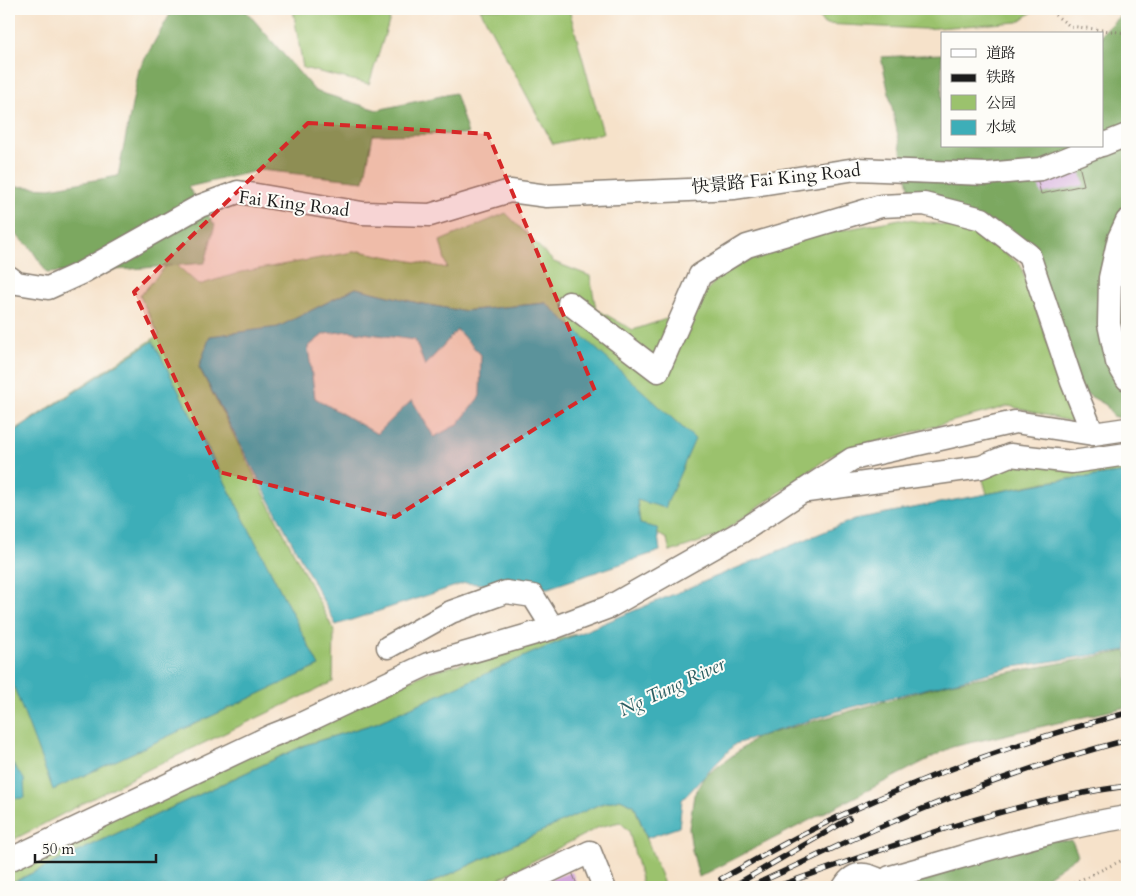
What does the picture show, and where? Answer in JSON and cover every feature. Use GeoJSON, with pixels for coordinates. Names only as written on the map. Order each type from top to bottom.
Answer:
{"type":"FeatureCollection","features":[{"type":"Feature","properties":{"kind":"street"},"geometry":{"type":"LineString","coordinates":[[1104,144],[1127,135]]}},
{"type":"Feature","properties":{"kind":"street","name":"Fai King Road"},"geometry":{"type":"LineString","coordinates":[[9,277],[17,283],[48,288],[90,269],[200,206],[238,192],[362,213],[430,215],[510,191],[547,196],[735,188],[856,169],[986,174],[1042,168],[1093,148]]}},
{"type":"Feature","properties":{"kind":"street"},"geometry":{"type":"LineString","coordinates":[[569,303],[658,371],[700,275],[748,246],[881,206],[924,204],[982,219],[1029,255],[1072,382],[1094,434]]}},
{"type":"Feature","properties":{"kind":"street"},"geometry":{"type":"LineString","coordinates":[[1127,221],[1119,238],[1110,278],[1109,324],[1117,362],[1127,379]]}},
{"type":"Feature","properties":{"kind":"street"},"geometry":{"type":"LineString","coordinates":[[9,860],[428,664],[553,628],[609,607],[741,532],[852,459],[1015,422],[1094,434],[1127,429]]}},
{"type":"Feature","properties":{"kind":"street"},"geometry":{"type":"LineString","coordinates":[[802,492],[980,467],[1010,455],[1072,462],[1127,454]]}},
{"type":"Feature","properties":{"kind":"street"},"geometry":{"type":"LineString","coordinates":[[388,647],[451,612],[506,592],[533,596],[553,628]]}},
{"type":"Feature","properties":{"kind":"street"},"geometry":{"type":"LineString","coordinates":[[844,887],[851,879],[862,875],[869,874],[882,885],[890,877],[1054,832],[1098,821],[1127,817]]}},
{"type":"Feature","properties":{"kind":"street"},"geometry":{"type":"LineString","coordinates":[[516,887],[590,852],[604,887]]}},
{"type":"Feature","properties":{"kind":"path"},"geometry":{"type":"LineString","coordinates":[[1047,9],[1070,26],[1127,33]]}},
{"type":"Feature","properties":{"kind":"path"},"geometry":{"type":"LineString","coordinates":[[1065,887],[1127,858]]}},
{"type":"Feature","properties":{"kind":"path"},"geometry":{"type":"LineString","coordinates":[[1109,887],[1127,878]]}},
{"type":"Feature","properties":{"kind":"highlighted area"},"geometry":{"type":"Polygon","coordinates":[[[308,123],[488,134],[595,391],[395,517],[219,472],[134,292],[308,123]]]}},
{"type":"Feature","properties":{"kind":"green space"},"geometry":{"type":"Polygon","coordinates":[[[173,9],[239,9],[247,12],[315,91],[377,110],[455,93],[468,134],[373,135],[364,181],[260,170],[188,187],[215,225],[205,263],[47,273],[30,247],[9,229],[9,186],[50,188],[118,176],[139,69],[173,9]]]}},
{"type":"Feature","properties":{"kind":"green space"},"geometry":{"type":"Polygon","coordinates":[[[293,9],[393,9],[369,84],[303,68],[293,9]]]}},
{"type":"Feature","properties":{"kind":"green space"},"geometry":{"type":"Polygon","coordinates":[[[480,9],[569,9],[603,133],[553,144],[480,9]]]}},
{"type":"Feature","properties":{"kind":"green space"},"geometry":{"type":"Polygon","coordinates":[[[813,9],[1037,9],[1018,22],[923,29],[824,24],[813,9]]]}},
{"type":"Feature","properties":{"kind":"green space"},"geometry":{"type":"Polygon","coordinates":[[[1127,9],[1127,420],[1113,416],[1106,405],[1074,387],[1024,251],[973,217],[913,205],[881,57],[941,54],[941,148],[1104,148],[1103,32],[1127,9]]]}},
{"type":"Feature","properties":{"kind":"green space"},"geometry":{"type":"Polygon","coordinates":[[[506,213],[554,262],[590,276],[596,309],[633,330],[687,312],[728,267],[791,240],[900,219],[967,228],[1020,264],[1076,423],[1009,406],[835,453],[717,536],[670,552],[667,539],[640,524],[637,500],[546,303],[462,311],[418,303],[356,288],[199,367],[334,631],[333,682],[151,768],[9,842],[9,434],[159,335],[140,296],[171,260],[199,285],[242,272],[359,251],[447,268],[440,241],[506,213]]]}},
{"type":"Feature","properties":{"kind":"green space"},"geometry":{"type":"Polygon","coordinates":[[[1010,455],[1127,457],[1127,472],[1046,482],[987,494],[980,469],[1010,455]]]}},
{"type":"Feature","properties":{"kind":"green space"},"geometry":{"type":"Polygon","coordinates":[[[576,634],[376,723],[305,745],[9,884],[9,858],[429,672],[576,634]]]}},
{"type":"Feature","properties":{"kind":"green space"},"geometry":{"type":"Polygon","coordinates":[[[1127,651],[1127,707],[952,747],[699,877],[689,828],[694,795],[704,777],[757,737],[950,683],[1127,651]]]}},
{"type":"Feature","properties":{"kind":"green space"},"geometry":{"type":"Polygon","coordinates":[[[620,799],[634,805],[665,887],[643,887],[629,831],[620,822],[599,827],[483,887],[423,887],[597,805],[620,799]]]}},
{"type":"Feature","properties":{"kind":"green space"},"geometry":{"type":"Polygon","coordinates":[[[1032,838],[1072,841],[1078,855],[1032,887],[893,887],[1032,838]]]}},
{"type":"Feature","properties":{"kind":"water"},"geometry":{"type":"Polygon","coordinates":[[[356,288],[418,303],[462,311],[546,303],[695,439],[665,508],[637,500],[640,524],[657,528],[660,551],[548,588],[465,583],[336,625],[199,367],[210,336],[278,327],[356,288]],[[457,330],[425,366],[415,340],[348,331],[324,334],[308,347],[315,398],[377,434],[412,400],[434,437],[458,424],[480,396],[481,355],[457,330]]]}},
{"type":"Feature","properties":{"kind":"water"},"geometry":{"type":"Polygon","coordinates":[[[153,341],[319,666],[53,790],[9,674],[9,435],[153,341]]]}},
{"type":"Feature","properties":{"kind":"water","name":"Ng Tung River"},"geometry":{"type":"Polygon","coordinates":[[[1127,472],[1127,650],[1013,667],[845,709],[735,744],[682,800],[679,827],[647,838],[634,805],[620,799],[600,804],[423,887],[9,887],[9,884],[305,745],[376,723],[532,653],[855,519],[1055,481],[1127,472]]]}},
{"type":"Feature","properties":{"kind":"water"},"geometry":{"type":"Polygon","coordinates":[[[9,759],[24,779],[25,798],[9,799],[9,759]]]}},
{"type":"Feature","properties":{"kind":"building"},"geometry":{"type":"Polygon","coordinates":[[[1079,165],[1084,185],[1041,194],[1036,174],[1079,165]]]}},
{"type":"Feature","properties":{"kind":"building"},"geometry":{"type":"Polygon","coordinates":[[[572,872],[578,887],[525,887],[572,872]]]}},
{"type":"Feature","properties":{"kind":"railway"},"geometry":{"type":"LineString","coordinates":[[721,879],[801,835],[920,781],[1043,737],[1127,713]]}},
{"type":"Feature","properties":{"kind":"railway"},"geometry":{"type":"LineString","coordinates":[[749,887],[910,814],[1033,768],[1127,740]]}},
{"type":"Feature","properties":{"kind":"railway"},"geometry":{"type":"LineString","coordinates":[[775,887],[993,814],[1082,793],[1127,786]]}},
{"type":"Feature","properties":{"kind":"railway"},"geometry":{"type":"LineString","coordinates":[[732,887],[849,819]]}}]}
